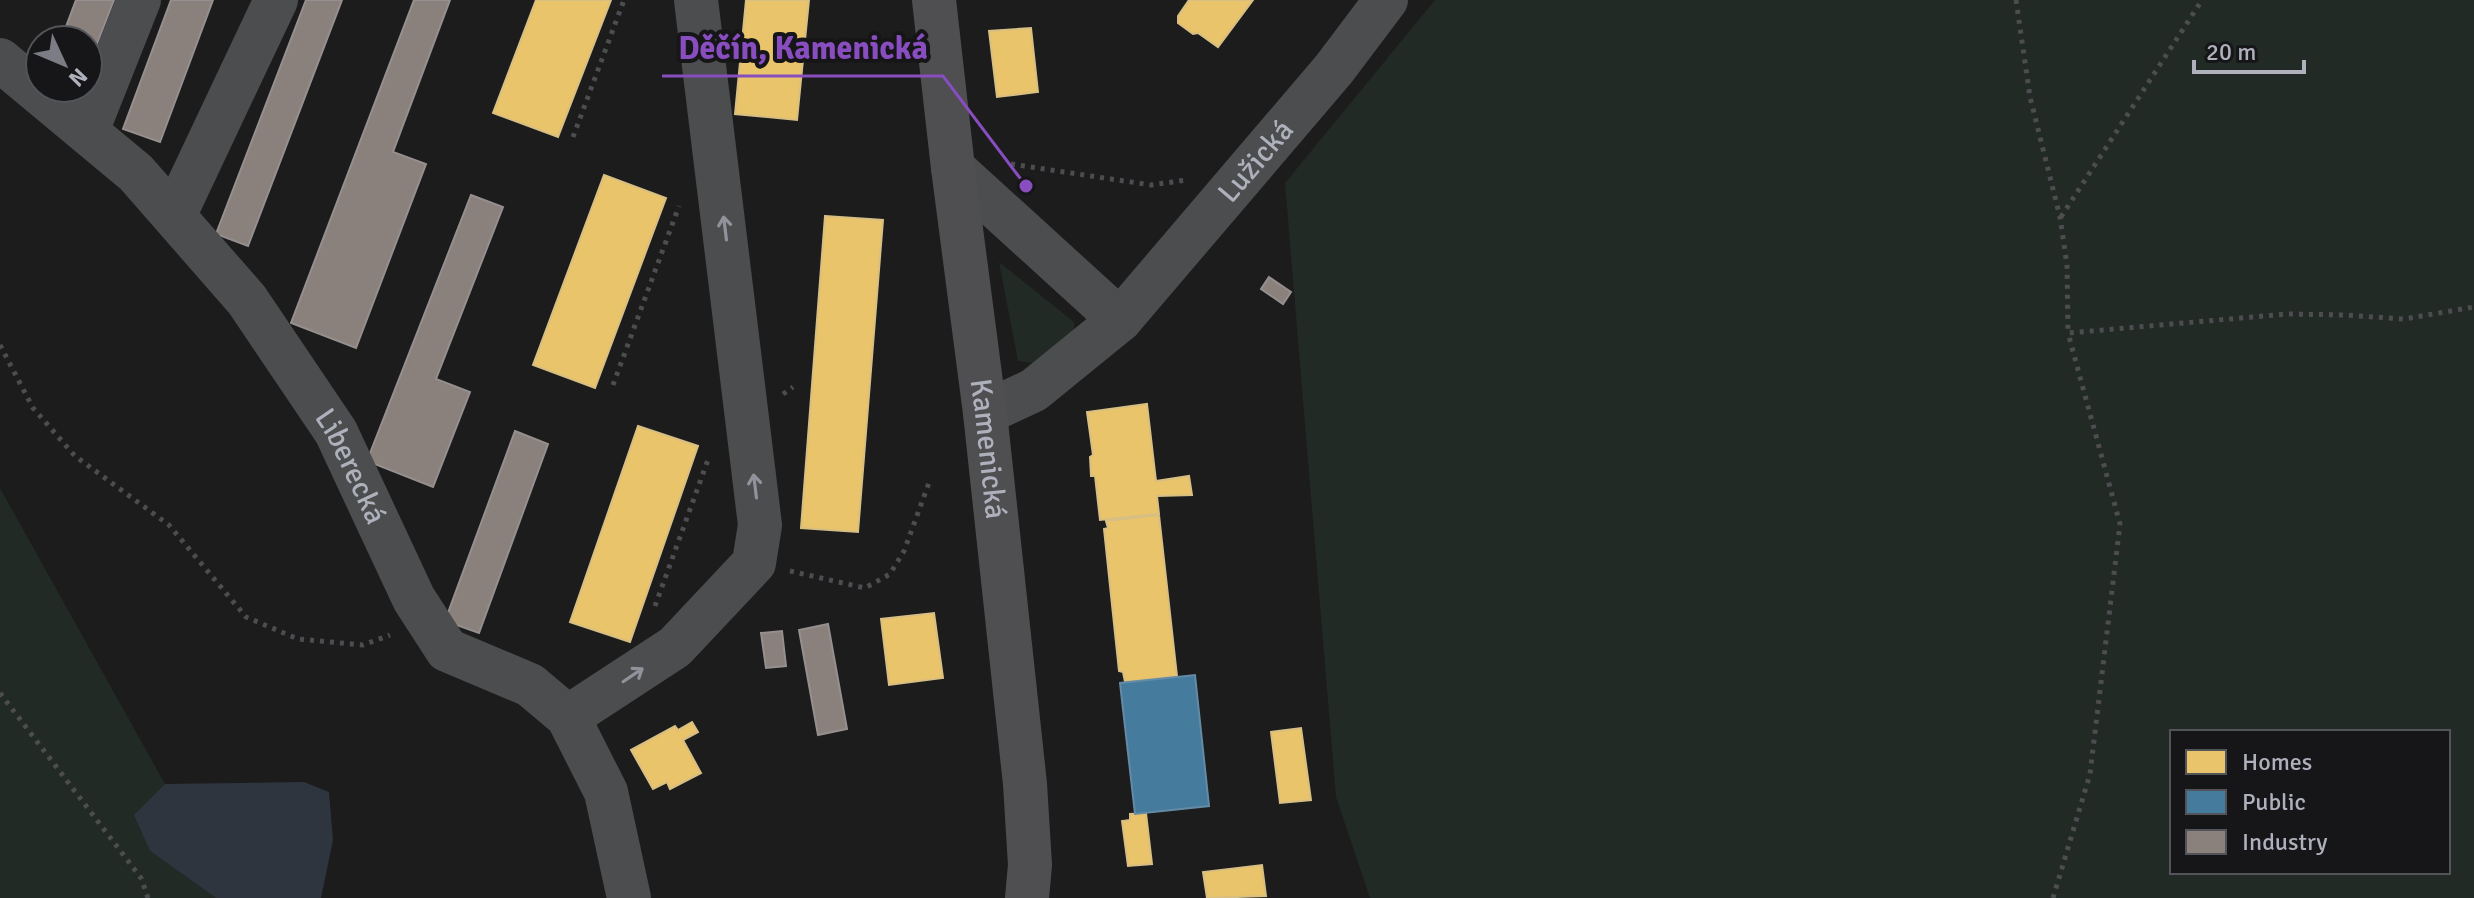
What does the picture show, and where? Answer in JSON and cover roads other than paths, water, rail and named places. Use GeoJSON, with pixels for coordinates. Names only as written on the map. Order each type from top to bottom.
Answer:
{"type":"FeatureCollection","features":[{"type":"Feature","properties":{"kind":"main road","name":"Kamenická"},"geometry":{"type":"LineString","coordinates":[[934,0],[985,413],[1025,784],[1030,865],[1027,898]]}},
{"type":"Feature","properties":{"kind":"street"},"geometry":{"type":"LineString","coordinates":[[87,131],[139,0]]}},
{"type":"Feature","properties":{"kind":"street"},"geometry":{"type":"LineString","coordinates":[[174,216],[276,0]]}},
{"type":"Feature","properties":{"kind":"street"},"geometry":{"type":"LineString","coordinates":[[568,717],[675,647],[754,563],[760,525],[696,0]]}},
{"type":"Feature","properties":{"kind":"street","name":"Lužická"},"geometry":{"type":"LineString","coordinates":[[985,413],[1034,390],[1120,320],[1334,69],[1386,0]]}},
{"type":"Feature","properties":{"kind":"street","name":"Liberecká"},"geometry":{"type":"LineString","coordinates":[[0,60],[136,173],[247,300],[336,432],[414,599],[447,650],[530,685],[568,717],[606,792],[629,898]]}},
{"type":"Feature","properties":{"kind":"street"},"geometry":{"type":"LineString","coordinates":[[953,168],[1120,320]]}},
{"type":"Feature","properties":{"kind":"place","name":"Děčín, Kamenická"},"geometry":{"type":"Point","coordinates":[1026,186]}}]}
